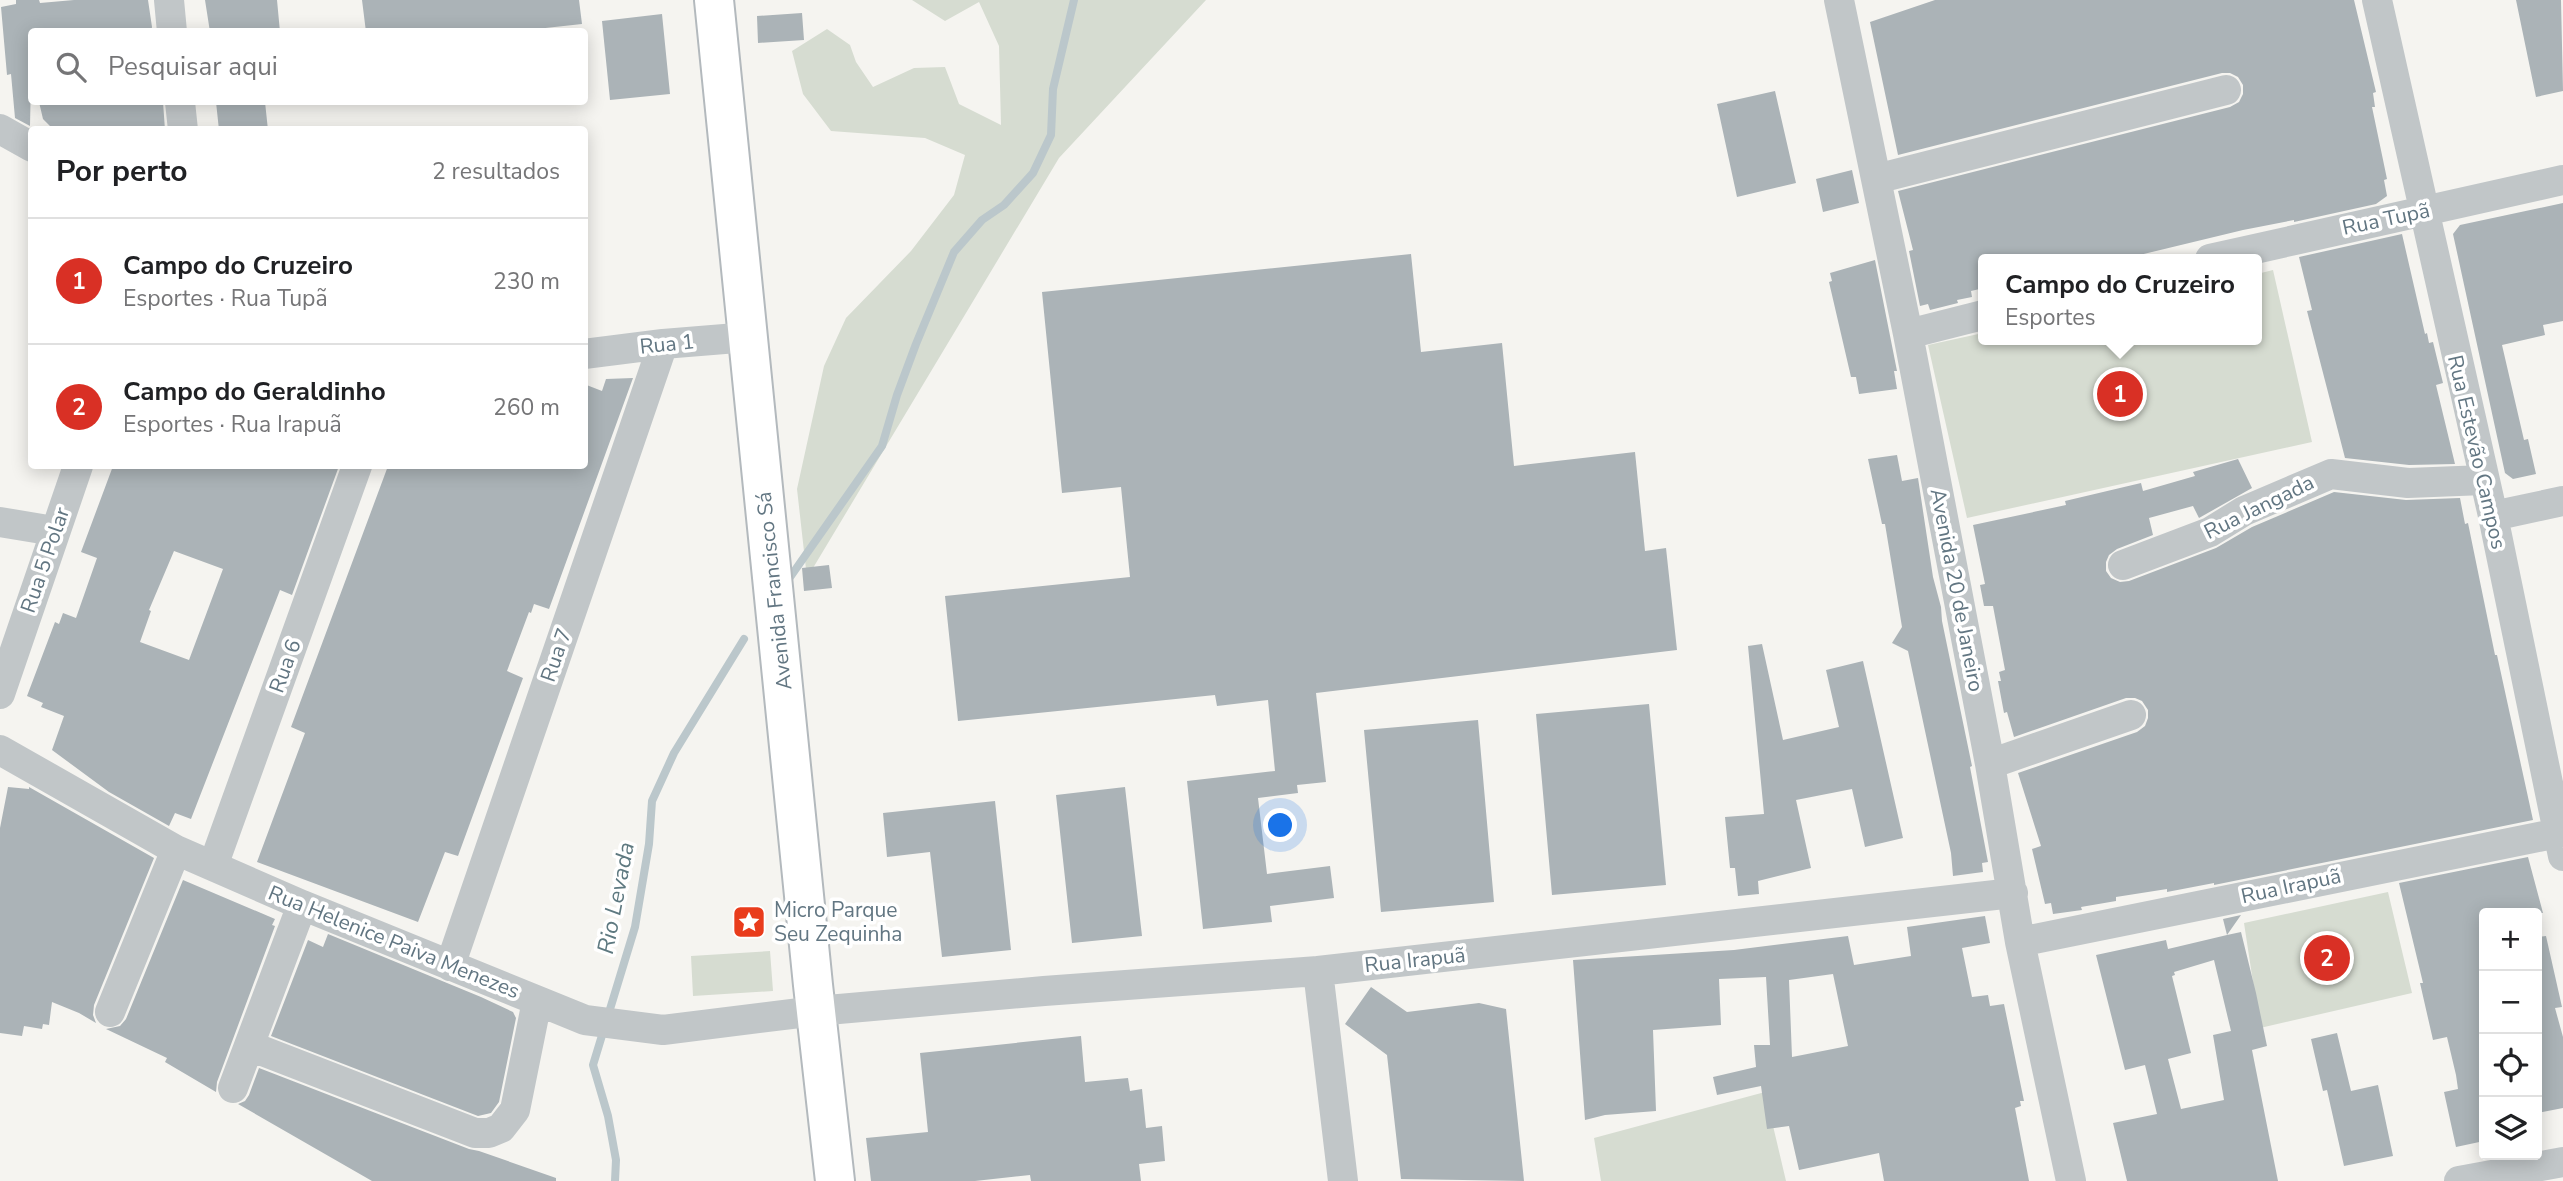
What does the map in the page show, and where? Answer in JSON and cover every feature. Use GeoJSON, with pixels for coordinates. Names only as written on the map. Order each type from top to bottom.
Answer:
{"type":"FeatureCollection","features":[{"type":"Feature","properties":{"kind":"main road","name":"Avenida Francisco Sá"},"geometry":{"type":"LineString","coordinates":[[714,0],[835,1181]]}},
{"type":"Feature","properties":{"kind":"street"},"geometry":{"type":"LineString","coordinates":[[169,0],[172,28]]}},
{"type":"Feature","properties":{"kind":"street","name":"Rua Estevão Campos"},"geometry":{"type":"LineString","coordinates":[[2377,0],[2493,516],[2562,841]]}},
{"type":"Feature","properties":{"kind":"street","name":"Avenida 20 de Janeiro"},"geometry":{"type":"LineString","coordinates":[[1846,1],[1875,179],[1908,334],[1990,764],[2020,942],[2071,1181]]}},
{"type":"Feature","properties":{"kind":"street"},"geometry":{"type":"LineString","coordinates":[[1875,179],[2226,90]]}},
{"type":"Feature","properties":{"kind":"street"},"geometry":{"type":"LineString","coordinates":[[180,105],[183,126]]}},
{"type":"Feature","properties":{"kind":"street"},"geometry":{"type":"LineString","coordinates":[[0,129],[28,145]]}},
{"type":"Feature","properties":{"kind":"street","name":"Rua Tupã"},"geometry":{"type":"LineString","coordinates":[[2232,254],[2563,180]]}},
{"type":"Feature","properties":{"kind":"street"},"geometry":{"type":"LineString","coordinates":[[1908,334],[1978,316]]}},
{"type":"Feature","properties":{"kind":"street","name":"Rua 1"},"geometry":{"type":"LineString","coordinates":[[588,353],[749,337]]}},
{"type":"Feature","properties":{"kind":"street","name":"Rua 7"},"geometry":{"type":"LineString","coordinates":[[450,966],[663,344]]}},
{"type":"Feature","properties":{"kind":"street","name":"Rua 5 Polar"},"geometry":{"type":"LineString","coordinates":[[0,694],[77,469]]}},
{"type":"Feature","properties":{"kind":"street","name":"Rua 6"},"geometry":{"type":"LineString","coordinates":[[212,866],[356,469]]}},
{"type":"Feature","properties":{"kind":"street","name":"Rua Jangada"},"geometry":{"type":"LineString","coordinates":[[2123,565],[2210,532],[2245,511],[2331,474],[2408,483],[2484,480]]}},
{"type":"Feature","properties":{"kind":"street"},"geometry":{"type":"LineString","coordinates":[[2493,516],[2563,501]]}},
{"type":"Feature","properties":{"kind":"street"},"geometry":{"type":"LineString","coordinates":[[0,522],[54,530]]}},
{"type":"Feature","properties":{"kind":"street"},"geometry":{"type":"LineString","coordinates":[[1990,764],[2131,715]]}},
{"type":"Feature","properties":{"kind":"street","name":"Rua Helenice Paiva Menezes"},"geometry":{"type":"LineString","coordinates":[[0,750],[176,850],[302,905],[585,1020],[663,1030],[816,1011]]}},
{"type":"Feature","properties":{"kind":"street","name":"Rua Irapuã"},"geometry":{"type":"LineString","coordinates":[[2020,942],[2562,841]]}},
{"type":"Feature","properties":{"kind":"street"},"geometry":{"type":"LineString","coordinates":[[110,1012],[176,850]]}},
{"type":"Feature","properties":{"kind":"street","name":"Rua Irapuã"},"geometry":{"type":"LineString","coordinates":[[816,1011],[1318,971],[2013,893]]}},
{"type":"Feature","properties":{"kind":"street"},"geometry":{"type":"LineString","coordinates":[[233,1088],[302,905]]}},
{"type":"Feature","properties":{"kind":"street"},"geometry":{"type":"LineString","coordinates":[[1318,971],[1343,1181]]}},
{"type":"Feature","properties":{"kind":"street"},"geometry":{"type":"LineString","coordinates":[[250,1046],[475,1133],[489,1133],[502,1128],[515,1110],[537,1002]]}},
{"type":"Feature","properties":{"kind":"street"},"geometry":{"type":"LineString","coordinates":[[2459,1181],[2563,1162]]}},
{"type":"Feature","properties":{"kind":"shaded area"},"geometry":{"type":"Polygon","coordinates":[[[912,0],[1206,0],[1059,158],[807,578],[797,489],[824,366],[846,318],[911,251],[954,195],[965,155],[925,138],[831,131],[803,94],[792,51],[827,29],[850,45],[856,62],[873,87],[914,68],[945,67],[959,104],[1001,125],[999,46],[979,2],[945,21],[912,0]]]}},
{"type":"Feature","properties":{"kind":"shaded area"},"geometry":{"type":"Polygon","coordinates":[[[2273,270],[2312,442],[1967,518],[1928,345],[1978,334],[1978,345],[2262,345],[2262,273],[2273,270]]]}},
{"type":"Feature","properties":{"kind":"shaded area"},"geometry":{"type":"Polygon","coordinates":[[[2388,892],[2412,993],[2260,1028],[2244,923],[2388,892]]]}},
{"type":"Feature","properties":{"kind":"shaded area"},"geometry":{"type":"Polygon","coordinates":[[[770,951],[773,991],[693,996],[691,956],[770,951]]]}},
{"type":"Feature","properties":{"kind":"shaded area"},"geometry":{"type":"Polygon","coordinates":[[[1765,1092],[1786,1181],[1601,1181],[1594,1138],[1765,1092]]]}},
{"type":"Feature","properties":{"kind":"building"},"geometry":{"type":"Polygon","coordinates":[[[16,0],[39,0],[40,3],[148,0],[152,27],[28,28],[30,126],[15,118],[11,74],[7,75],[1,7],[16,4],[16,0]]]}},
{"type":"Feature","properties":{"kind":"building"},"geometry":{"type":"Polygon","coordinates":[[[205,0],[277,0],[280,28],[209,28],[205,0]]]}},
{"type":"Feature","properties":{"kind":"building"},"geometry":{"type":"Polygon","coordinates":[[[362,0],[579,0],[582,24],[546,28],[366,28],[362,0]]]}},
{"type":"Feature","properties":{"kind":"building"},"geometry":{"type":"Polygon","coordinates":[[[1935,0],[2354,0],[2376,92],[2373,93],[2375,107],[2372,107],[2387,179],[2384,180],[2387,196],[2376,204],[2243,230],[2144,254],[1978,254],[1978,289],[1971,291],[1972,297],[1930,310],[1928,304],[1920,306],[1909,251],[1913,250],[1898,191],[2230,107],[2239,102],[2243,85],[2238,77],[2222,73],[1898,155],[1870,22],[1935,0]]]}},
{"type":"Feature","properties":{"kind":"building"},"geometry":{"type":"Polygon","coordinates":[[[2516,0],[2561,0],[2563,91],[2536,97],[2516,0]]]}},
{"type":"Feature","properties":{"kind":"building"},"geometry":{"type":"Polygon","coordinates":[[[802,13],[804,40],[758,43],[757,16],[802,13]]]}},
{"type":"Feature","properties":{"kind":"building"},"geometry":{"type":"Polygon","coordinates":[[[662,14],[670,94],[610,100],[602,21],[662,14]]]}},
{"type":"Feature","properties":{"kind":"building"},"geometry":{"type":"Polygon","coordinates":[[[1775,91],[1796,183],[1737,197],[1717,104],[1775,91]]]}},
{"type":"Feature","properties":{"kind":"building"},"geometry":{"type":"Polygon","coordinates":[[[40,105],[163,105],[165,126],[50,126],[43,119],[40,105]]]}},
{"type":"Feature","properties":{"kind":"building"},"geometry":{"type":"Polygon","coordinates":[[[216,105],[265,105],[268,126],[219,126],[216,105]]]}},
{"type":"Feature","properties":{"kind":"building"},"geometry":{"type":"Polygon","coordinates":[[[1852,170],[1859,203],[1823,212],[1816,179],[1852,170]]]}},
{"type":"Feature","properties":{"kind":"building"},"geometry":{"type":"Polygon","coordinates":[[[2563,203],[2563,321],[2543,325],[2545,335],[2502,345],[2524,440],[2528,439],[2536,474],[2513,479],[2505,473],[2453,234],[2460,225],[2563,203]]]}},
{"type":"Feature","properties":{"kind":"building"},"geometry":{"type":"Polygon","coordinates":[[[2402,234],[2425,334],[2427,333],[2429,343],[2433,342],[2443,383],[2436,385],[2455,464],[2409,465],[2345,458],[2307,311],[2312,310],[2299,257],[2402,234]]]}},
{"type":"Feature","properties":{"kind":"building"},"geometry":{"type":"Polygon","coordinates":[[[1411,254],[1421,352],[1502,343],[1514,466],[1635,452],[1645,551],[1666,548],[1677,650],[1316,693],[1326,782],[1297,785],[1298,793],[1258,798],[1267,874],[1330,866],[1334,898],[1270,906],[1272,922],[1203,929],[1187,781],[1275,771],[1268,700],[1217,706],[1215,695],[958,721],[945,596],[1130,577],[1121,487],[1062,493],[1042,292],[1411,254]]]}},
{"type":"Feature","properties":{"kind":"building"},"geometry":{"type":"Polygon","coordinates":[[[1875,260],[1897,371],[1894,371],[1897,389],[1859,394],[1856,377],[1851,377],[1829,282],[1832,281],[1830,273],[1875,260]]]}},
{"type":"Feature","properties":{"kind":"building"},"geometry":{"type":"Polygon","coordinates":[[[633,378],[549,609],[534,604],[507,671],[523,678],[458,856],[445,852],[418,922],[257,862],[305,733],[291,727],[387,469],[588,469],[588,386],[602,391],[606,379],[633,378]]]}},
{"type":"Feature","properties":{"kind":"building"},"geometry":{"type":"Polygon","coordinates":[[[1897,455],[1902,481],[1918,478],[1933,577],[1972,766],[1970,767],[1988,862],[1982,863],[1983,872],[1953,876],[1951,853],[1908,651],[1892,643],[1902,627],[1885,524],[1882,524],[1868,459],[1897,455]]]}},
{"type":"Feature","properties":{"kind":"building"},"geometry":{"type":"Polygon","coordinates":[[[2238,459],[2252,488],[2199,518],[2193,506],[2149,518],[2153,535],[2117,549],[2109,555],[2106,571],[2111,578],[2120,582],[2129,581],[2216,548],[2252,527],[2334,492],[2406,500],[2460,498],[2465,524],[2468,523],[2533,820],[2214,885],[2116,897],[2116,901],[2053,914],[2051,903],[2045,904],[2032,849],[2041,846],[2018,773],[2137,732],[2145,726],[2148,710],[2142,701],[2126,698],[2014,737],[2007,712],[2004,713],[1998,681],[2001,681],[1999,672],[2005,670],[1993,606],[1984,606],[1980,585],[1985,584],[1973,525],[2066,505],[2065,501],[2141,483],[2143,491],[2195,476],[2193,472],[2238,459]]]}},
{"type":"Feature","properties":{"kind":"building"},"geometry":{"type":"Polygon","coordinates":[[[112,469],[338,469],[292,595],[280,590],[191,819],[175,813],[169,826],[109,792],[52,750],[64,716],[41,707],[43,703],[27,696],[55,622],[59,624],[63,613],[76,618],[97,558],[81,552],[112,469]],[[174,551],[149,610],[151,611],[140,642],[189,660],[223,569],[174,551]]]}},
{"type":"Feature","properties":{"kind":"building"},"geometry":{"type":"Polygon","coordinates":[[[829,565],[832,588],[804,591],[802,568],[829,565]]]}},
{"type":"Feature","properties":{"kind":"building"},"geometry":{"type":"Polygon","coordinates":[[[1762,644],[1783,740],[1839,727],[1826,670],[1863,661],[1903,838],[1865,847],[1852,789],[1796,800],[1811,868],[1758,881],[1759,894],[1738,896],[1735,868],[1730,868],[1725,817],[1764,814],[1748,646],[1762,644]]]}},
{"type":"Feature","properties":{"kind":"building"},"geometry":{"type":"Polygon","coordinates":[[[1649,704],[1666,885],[1552,895],[1536,714],[1649,704]]]}},
{"type":"Feature","properties":{"kind":"building"},"geometry":{"type":"Polygon","coordinates":[[[1478,720],[1494,902],[1381,912],[1364,730],[1478,720]]]}},
{"type":"Feature","properties":{"kind":"building"},"geometry":{"type":"Polygon","coordinates":[[[8,787],[29,787],[154,858],[94,1005],[96,1023],[52,1002],[49,1025],[43,1024],[42,1029],[24,1026],[22,1036],[0,1033],[0,828],[8,787]]]}},
{"type":"Feature","properties":{"kind":"building"},"geometry":{"type":"Polygon","coordinates":[[[1125,787],[1142,936],[1072,943],[1056,795],[1125,787]]]}},
{"type":"Feature","properties":{"kind":"building"},"geometry":{"type":"Polygon","coordinates":[[[995,801],[1011,950],[942,957],[930,852],[887,857],[883,813],[995,801]]]}},
{"type":"Feature","properties":{"kind":"building"},"geometry":{"type":"Polygon","coordinates":[[[2528,857],[2542,908],[2479,908],[2479,1142],[2456,1147],[2444,1092],[2458,1089],[2456,1075],[2447,1037],[2433,1040],[2420,983],[2423,983],[2399,883],[2528,857]]]}},
{"type":"Feature","properties":{"kind":"building"},"geometry":{"type":"Polygon","coordinates":[[[183,880],[275,919],[272,925],[275,926],[217,1082],[216,1092],[165,1062],[167,1058],[106,1029],[120,1026],[126,1019],[183,880]]]}},
{"type":"Feature","properties":{"kind":"building"},"geometry":{"type":"Polygon","coordinates":[[[2241,915],[2227,935],[2223,919],[2241,915]]]}},
{"type":"Feature","properties":{"kind":"building"},"geometry":{"type":"Polygon","coordinates":[[[1985,916],[1990,943],[1962,948],[1972,997],[1988,995],[1990,1006],[2004,1004],[2024,1101],[2020,1101],[2021,1106],[2015,1108],[2029,1181],[1884,1181],[1879,1153],[1799,1170],[1789,1126],[1767,1129],[1761,1086],[1717,1095],[1713,1077],[1756,1067],[1754,1045],[1770,1045],[1766,977],[1719,979],[1721,1025],[1653,1030],[1656,1111],[1605,1115],[1585,1120],[1573,960],[1734,950],[1848,936],[1854,965],[1911,956],[1907,927],[1985,916]],[[1833,974],[1789,980],[1792,1057],[1848,1046],[1833,974]]]}},
{"type":"Feature","properties":{"kind":"building"},"geometry":{"type":"Polygon","coordinates":[[[2241,932],[2267,1046],[2252,1050],[2278,1181],[2127,1181],[2113,1123],[2157,1114],[2145,1065],[2125,1070],[2096,955],[2166,940],[2168,949],[2241,932]],[[2214,960],[2174,972],[2175,975],[2172,976],[2191,1053],[2168,1059],[2181,1109],[2224,1100],[2213,1035],[2231,1031],[2214,960]]]}},
{"type":"Feature","properties":{"kind":"building"},"geometry":{"type":"Polygon","coordinates":[[[328,934],[513,1012],[516,1018],[499,1102],[491,1113],[478,1116],[271,1036],[308,940],[323,947],[328,934]]]}},
{"type":"Feature","properties":{"kind":"building"},"geometry":{"type":"Polygon","coordinates":[[[2542,936],[2546,936],[2562,1007],[2555,1008],[2563,1037],[2563,1108],[2542,1112],[2542,971],[2542,936]]]}},
{"type":"Feature","properties":{"kind":"building"},"geometry":{"type":"Polygon","coordinates":[[[1371,987],[1407,1012],[1479,1003],[1506,1009],[1524,1181],[1401,1179],[1387,1055],[1345,1024],[1371,987]]]}},
{"type":"Feature","properties":{"kind":"building"},"geometry":{"type":"Polygon","coordinates":[[[2337,1033],[2351,1091],[2378,1085],[2393,1156],[2344,1166],[2327,1090],[2323,1091],[2311,1039],[2337,1033]]]}},
{"type":"Feature","properties":{"kind":"building"},"geometry":{"type":"Polygon","coordinates":[[[1081,1036],[1085,1082],[1128,1078],[1130,1091],[1142,1089],[1146,1128],[1162,1126],[1165,1161],[1139,1164],[1141,1181],[1031,1181],[1030,1175],[975,1181],[871,1181],[866,1138],[928,1132],[920,1053],[1081,1036]]]}},
{"type":"Feature","properties":{"kind":"building"},"geometry":{"type":"Polygon","coordinates":[[[259,1068],[469,1149],[556,1178],[556,1181],[372,1181],[238,1104],[245,1101],[249,1095],[259,1068]]]}},
{"type":"Feature","properties":{"kind":"waterway"},"geometry":{"type":"LineString","coordinates":[[786,583],[882,446],[897,395],[954,252],[982,220],[1004,205],[1033,173],[1051,135],[1053,89],[1074,0]]}},
{"type":"Feature","properties":{"kind":"waterway","name":"Rio Levada"},"geometry":{"type":"LineString","coordinates":[[615,1181],[616,1160],[608,1116],[593,1065],[635,927],[649,844],[652,801],[674,753],[744,639]]}},
{"type":"Feature","properties":{"kind":"place","name":"Campo do Cruzeiro"},"geometry":{"type":"Point","coordinates":[2120,394]}},
{"type":"Feature","properties":{"kind":"place","name":"Micro Parque Seu Zequinha"},"geometry":{"type":"Point","coordinates":[749,922]}},
{"type":"Feature","properties":{"kind":"place","name":"Campo do Geraldinho"},"geometry":{"type":"Point","coordinates":[2327,958]}}]}
